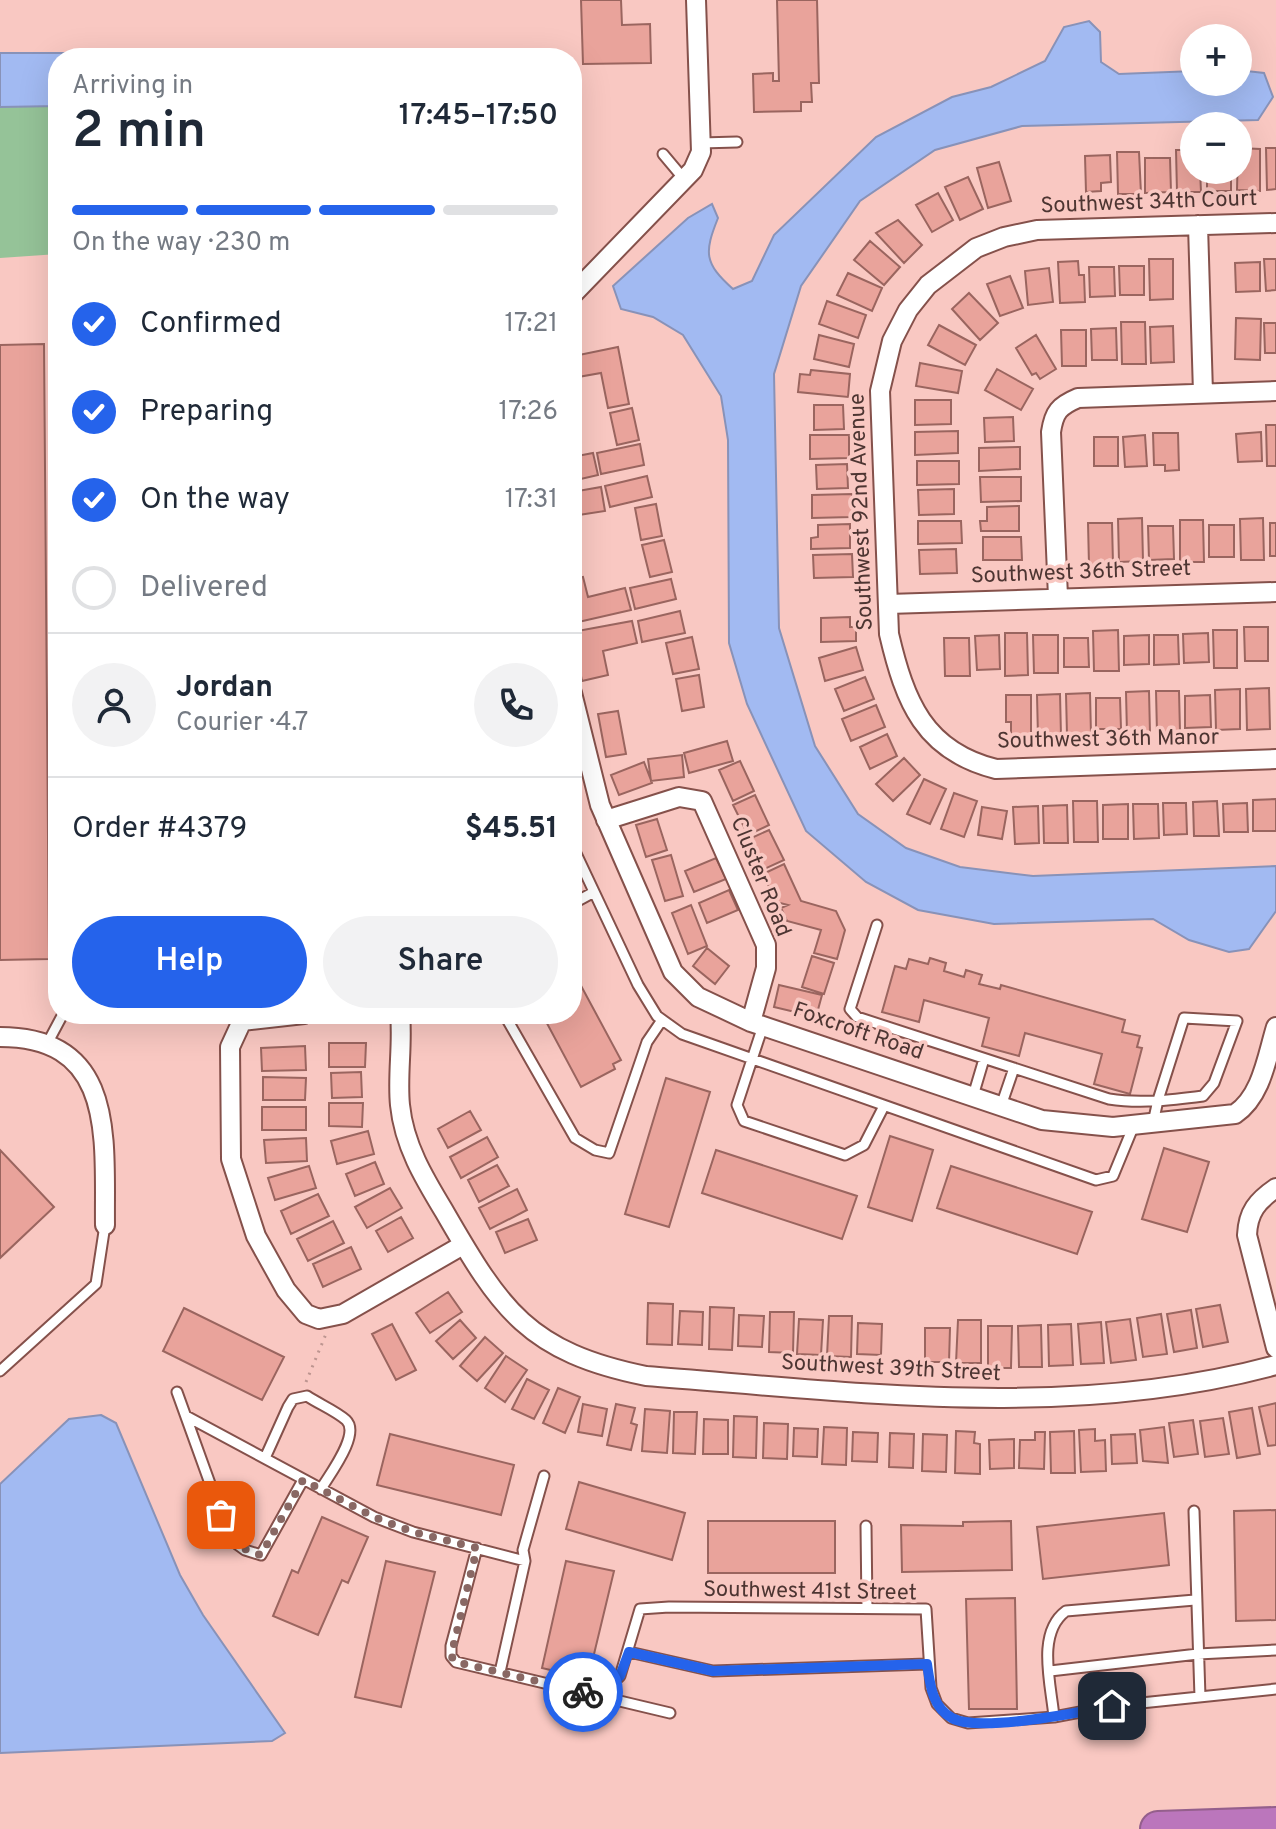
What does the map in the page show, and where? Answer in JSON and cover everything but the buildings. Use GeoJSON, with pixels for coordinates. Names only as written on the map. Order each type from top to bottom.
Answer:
{"type":"FeatureCollection","features":[{"type":"Feature","properties":{"kind":"highway"},"geometry":{"type":"LineString","coordinates":[[1158,1829],[1276,1825]]}},
{"type":"Feature","properties":{"kind":"street"},"geometry":{"type":"LineString","coordinates":[[582,285],[684,179],[701,152],[696,0]]}},
{"type":"Feature","properties":{"kind":"street","name":"Southwest 34th Court"},"geometry":{"type":"LineString","coordinates":[[908,310],[948,267],[976,248],[1004,237],[1057,228],[1276,223]]}},
{"type":"Feature","properties":{"kind":"street"},"geometry":{"type":"LineString","coordinates":[[1198,225],[1203,393]]}},
{"type":"Feature","properties":{"kind":"street","name":"Southwest 92nd Avenue"},"geometry":{"type":"LineString","coordinates":[[908,310],[887,355],[880,391],[889,634],[896,663],[925,728],[945,750]]}},
{"type":"Feature","properties":{"kind":"street"},"geometry":{"type":"LineString","coordinates":[[1058,597],[1051,432],[1054,413],[1078,398],[1276,391]]}},
{"type":"Feature","properties":{"kind":"street","name":"Southwest 36th Street"},"geometry":{"type":"LineString","coordinates":[[888,604],[1276,592]]}},
{"type":"Feature","properties":{"kind":"street","name":"Foxcroft Road"},"geometry":{"type":"LineString","coordinates":[[582,730],[606,820],[673,972],[698,997],[757,1024],[1042,1120],[1113,1127],[1235,1114],[1246,1107],[1257,1089],[1276,1027]]}},
{"type":"Feature","properties":{"kind":"street","name":"Southwest 36th Manor"},"geometry":{"type":"LineString","coordinates":[[945,750],[969,762],[996,769],[1276,759]]}},
{"type":"Feature","properties":{"kind":"street","name":"Cluster Road"},"geometry":{"type":"LineString","coordinates":[[606,820],[679,797],[702,801],[766,945],[766,968],[757,1024]]}},
{"type":"Feature","properties":{"kind":"street"},"geometry":{"type":"LineString","coordinates":[[240,1024],[230,1047],[231,1159],[256,1236],[286,1290],[306,1314],[327,1318],[343,1314],[463,1245]]}},
{"type":"Feature","properties":{"kind":"street","name":"Southwest 39th Street"},"geometry":{"type":"LineString","coordinates":[[400,1024],[400,1106],[407,1141],[417,1166],[487,1285],[515,1318],[565,1352],[607,1368],[646,1376],[1007,1401],[1119,1393],[1227,1378],[1276,1365]]}},
{"type":"Feature","properties":{"kind":"street"},"geometry":{"type":"LineString","coordinates":[[0,1037],[28,1037],[61,1050],[89,1077],[101,1107],[105,1225]]}},
{"type":"Feature","properties":{"kind":"street"},"geometry":{"type":"LineString","coordinates":[[1276,1188],[1259,1200],[1248,1219],[1247,1235],[1276,1348]]}},
{"type":"Feature","properties":{"kind":"lane"},"geometry":{"type":"LineString","coordinates":[[701,143],[737,142]]}},
{"type":"Feature","properties":{"kind":"lane"},"geometry":{"type":"LineString","coordinates":[[663,154],[684,179]]}},
{"type":"Feature","properties":{"kind":"lane"},"geometry":{"type":"LineString","coordinates":[[582,866],[638,985],[662,1020],[682,1034],[1096,1180],[1113,1176],[1134,1125]]}},
{"type":"Feature","properties":{"kind":"lane"},"geometry":{"type":"LineString","coordinates":[[582,899],[594,892]]}},
{"type":"Feature","properties":{"kind":"lane"},"geometry":{"type":"LineString","coordinates":[[877,925],[850,1009],[857,1017],[1109,1099],[1158,1100],[1203,1096],[1214,1083],[1237,1021],[1184,1018],[1158,1100],[1153,1123]]}},
{"type":"Feature","properties":{"kind":"lane"},"geometry":{"type":"LineString","coordinates":[[510,1024],[575,1138],[595,1150],[609,1153],[647,1042],[662,1020]]}},
{"type":"Feature","properties":{"kind":"lane"},"geometry":{"type":"LineString","coordinates":[[47,1044],[58,1024]]}},
{"type":"Feature","properties":{"kind":"lane"},"geometry":{"type":"LineString","coordinates":[[757,1024],[752,1058],[737,1105],[744,1121],[845,1155],[864,1145],[884,1106]]}},
{"type":"Feature","properties":{"kind":"lane"},"geometry":{"type":"LineString","coordinates":[[973,1096],[984,1059]]}},
{"type":"Feature","properties":{"kind":"lane"},"geometry":{"type":"LineString","coordinates":[[1001,1106],[1014,1068]]}},
{"type":"Feature","properties":{"kind":"lane"},"geometry":{"type":"LineString","coordinates":[[0,1371],[96,1284],[105,1225]]}},
{"type":"Feature","properties":{"kind":"lane"},"geometry":{"type":"LineString","coordinates":[[177,1392],[230,1539],[245,1550],[261,1555],[303,1480]]}},
{"type":"Feature","properties":{"kind":"lane"},"geometry":{"type":"LineString","coordinates":[[265,1458],[288,1407],[299,1396],[307,1396],[347,1421],[351,1428],[350,1439],[321,1489]]}},
{"type":"Feature","properties":{"kind":"lane"},"geometry":{"type":"LineString","coordinates":[[186,1416],[387,1522],[525,1561]]}},
{"type":"Feature","properties":{"kind":"lane"},"geometry":{"type":"LineString","coordinates":[[500,1672],[525,1561],[523,1550],[544,1476]]}},
{"type":"Feature","properties":{"kind":"lane"},"geometry":{"type":"LineString","coordinates":[[1194,1511],[1200,1697]]}},
{"type":"Feature","properties":{"kind":"lane"},"geometry":{"type":"LineString","coordinates":[[866,1526],[867,1608]]}},
{"type":"Feature","properties":{"kind":"lane"},"geometry":{"type":"LineString","coordinates":[[477,1548],[451,1656],[456,1662],[670,1713]]}},
{"type":"Feature","properties":{"kind":"lane"},"geometry":{"type":"LineString","coordinates":[[1054,1717],[1048,1633],[1055,1619],[1066,1611],[1195,1600]]}},
{"type":"Feature","properties":{"kind":"lane","name":"Southwest 41st Street"},"geometry":{"type":"LineString","coordinates":[[599,1696],[620,1676],[629,1652],[632,1625],[640,1609],[926,1609],[927,1664],[937,1704],[951,1718],[968,1723],[1054,1717],[1112,1706],[1276,1689]]}},
{"type":"Feature","properties":{"kind":"lane"},"geometry":{"type":"LineString","coordinates":[[1050,1671],[1198,1654],[1276,1650]]}},
{"type":"Feature","properties":{"kind":"lane"},"geometry":{"type":"LineString","coordinates":[[629,1652],[713,1671],[927,1664]]}},
{"type":"Feature","properties":{"kind":"path"},"geometry":{"type":"LineString","coordinates":[[299,1396],[317,1360],[327,1318]]}},
{"type":"Feature","properties":{"kind":"green space"},"geometry":{"type":"Polygon","coordinates":[[[48,106],[48,255],[0,258],[0,107],[48,106]]]}},
{"type":"Feature","properties":{"kind":"water"},"geometry":{"type":"Polygon","coordinates":[[[1089,21],[1100,32],[1101,62],[1119,74],[1180,72],[1180,96],[1252,96],[1252,72],[1264,73],[1273,97],[1258,120],[1252,120],[1252,112],[1180,112],[1180,122],[1022,126],[935,150],[860,201],[801,286],[774,374],[779,628],[815,746],[858,814],[906,848],[960,867],[1033,876],[1276,866],[1276,911],[1249,949],[1229,952],[1189,940],[1153,919],[994,924],[918,910],[866,882],[806,831],[747,704],[729,643],[728,440],[721,396],[683,335],[653,317],[621,309],[613,286],[688,218],[712,204],[718,218],[710,240],[709,257],[716,272],[733,289],[752,281],[774,235],[876,137],[952,97],[991,87],[1045,61],[1064,27],[1089,21]]]}},
{"type":"Feature","properties":{"kind":"water"},"geometry":{"type":"Polygon","coordinates":[[[0,53],[48,53],[48,106],[0,107],[0,53]]]}},
{"type":"Feature","properties":{"kind":"water"},"geometry":{"type":"Polygon","coordinates":[[[101,1415],[116,1423],[180,1575],[203,1615],[285,1733],[272,1741],[0,1753],[0,1484],[69,1419],[101,1415]]]}},
{"type":"Feature","properties":{"kind":"way so far"},"geometry":{"type":"LineString","coordinates":[[221,1515],[230,1539],[245,1550],[261,1555],[303,1480],[374,1517],[413,1532],[477,1548],[451,1656],[456,1662],[583,1692]]}},
{"type":"Feature","properties":{"kind":"route"},"geometry":{"type":"LineString","coordinates":[[583,1692],[599,1696],[620,1676],[629,1652],[713,1671],[927,1664],[937,1704],[951,1718],[968,1723],[1054,1717],[1112,1706]]}}]}
